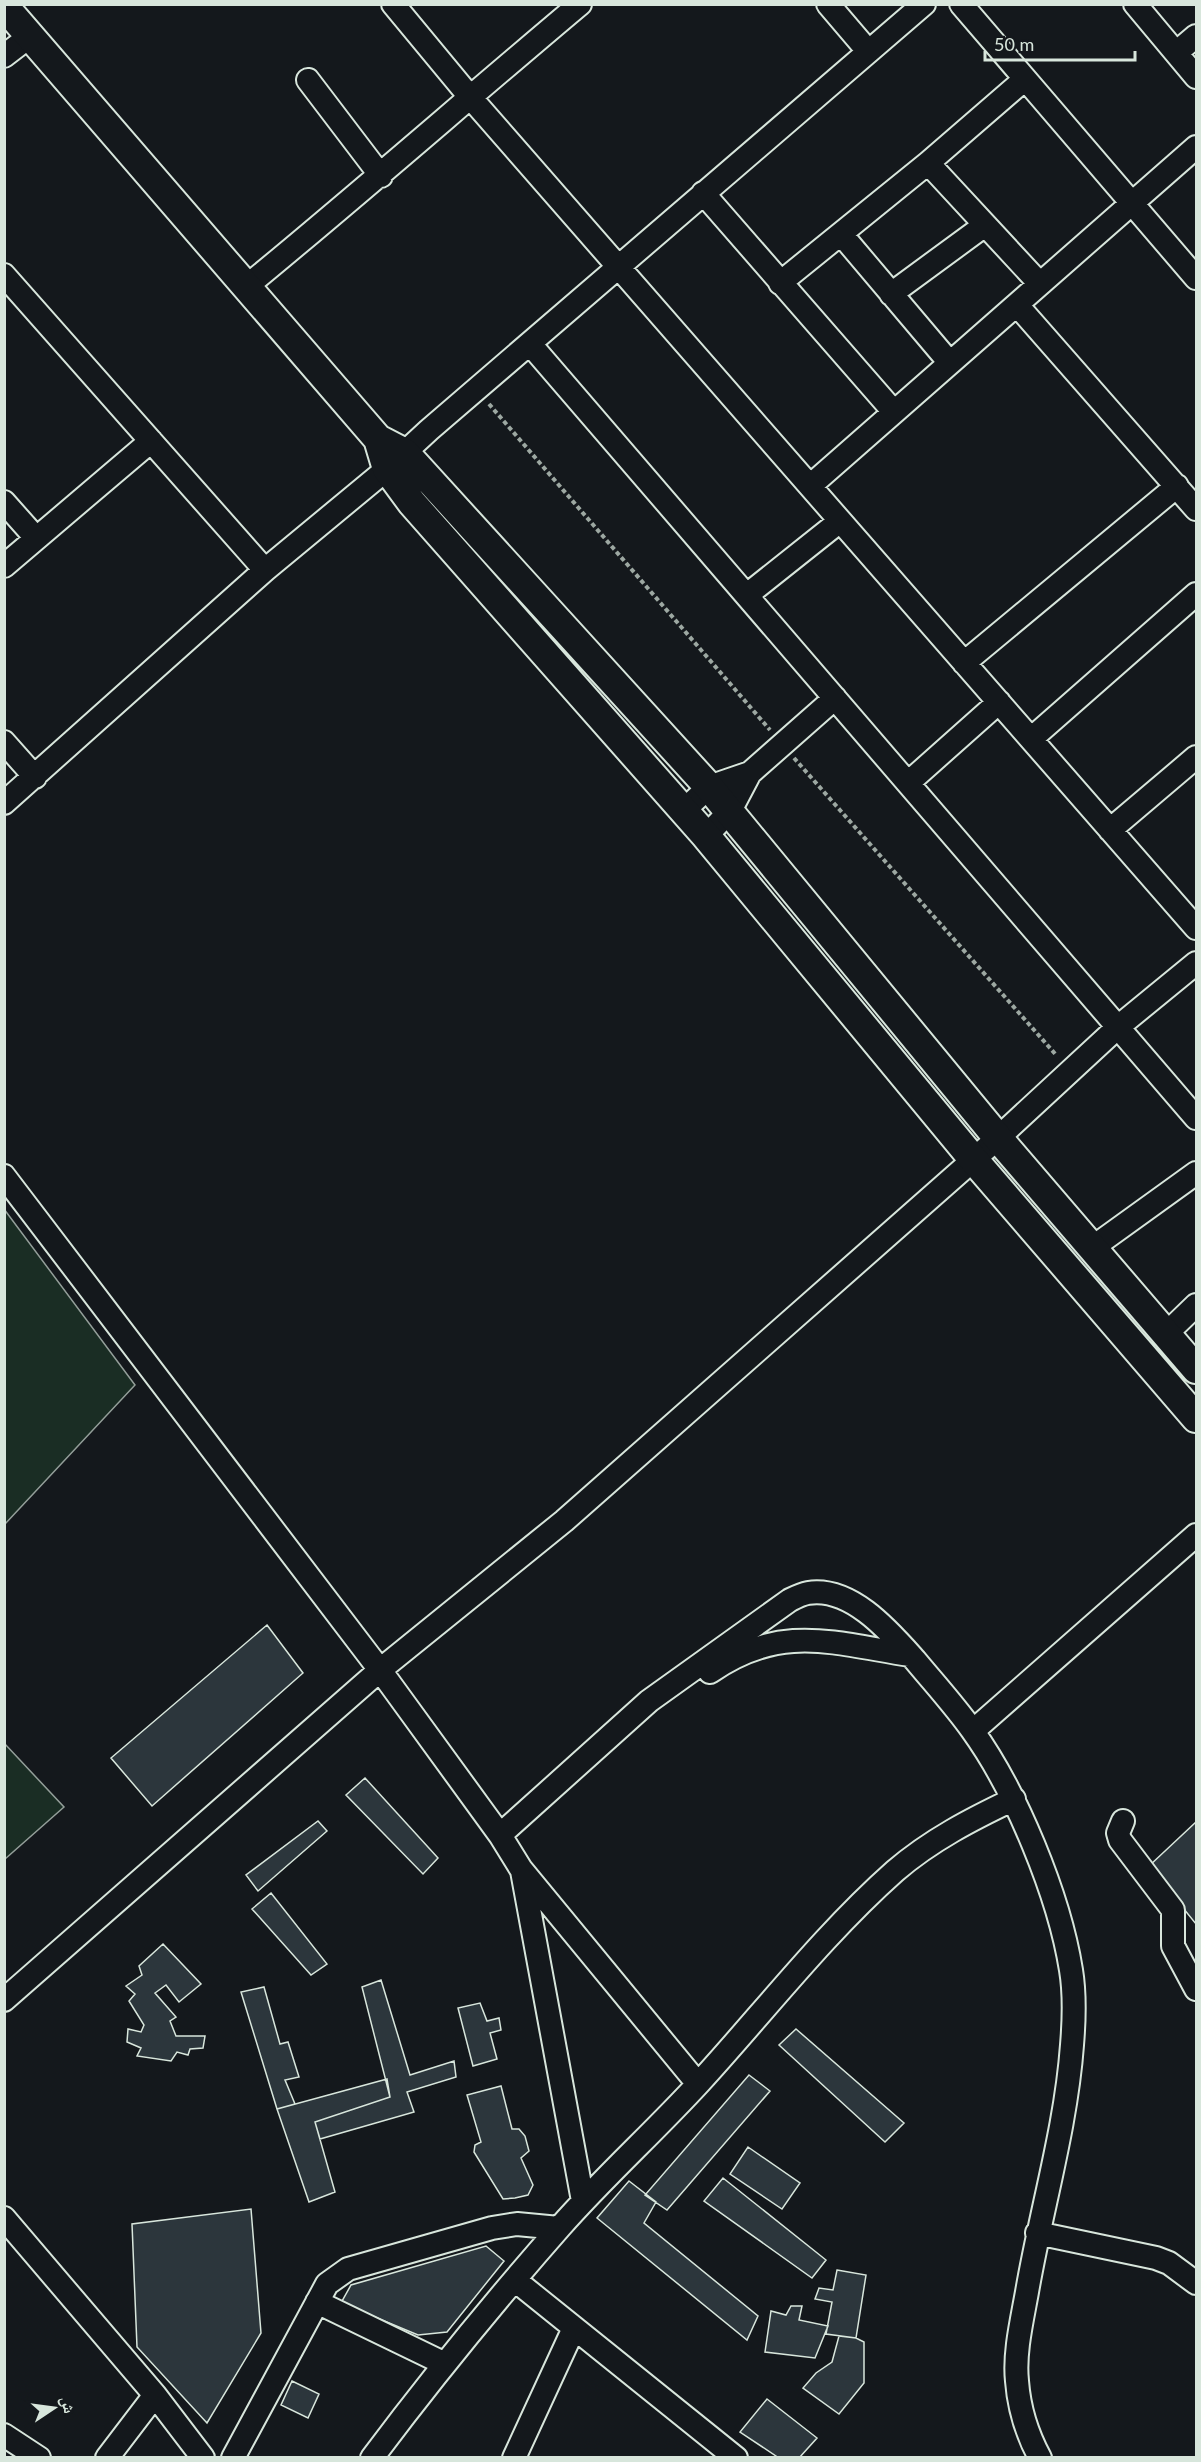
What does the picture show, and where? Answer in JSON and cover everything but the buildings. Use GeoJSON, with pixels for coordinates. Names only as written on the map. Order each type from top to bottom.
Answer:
{"type":"FeatureCollection","features":[{"type":"Feature","properties":{"kind":"main road"},"geometry":{"type":"LineString","coordinates":[[4,6],[396,461],[710,787],[998,1138],[1197,1370]]}},
{"type":"Feature","properties":{"kind":"main road"},"geometry":{"type":"LineString","coordinates":[[396,461],[420,512],[706,836],[974,1159],[1197,1418]]}},
{"type":"Feature","properties":{"kind":"street"},"geometry":{"type":"LineString","coordinates":[[393,4],[470,97],[1197,928]]}},
{"type":"Feature","properties":{"kind":"street"},"geometry":{"type":"LineString","coordinates":[[246,286],[381,176],[580,4]]}},
{"type":"Feature","properties":{"kind":"street"},"geometry":{"type":"LineString","coordinates":[[828,4],[868,51]]}},
{"type":"Feature","properties":{"kind":"street"},"geometry":{"type":"LineString","coordinates":[[4,803],[265,570],[396,461],[924,4]]}},
{"type":"Feature","properties":{"kind":"street"},"geometry":{"type":"LineString","coordinates":[[961,4],[1197,278]]}},
{"type":"Feature","properties":{"kind":"street"},"geometry":{"type":"LineString","coordinates":[[1135,4],[1197,77]]}},
{"type":"Feature","properties":{"kind":"street"},"geometry":{"type":"LineString","coordinates":[[4,56],[30,36]]}},
{"type":"Feature","properties":{"kind":"street"},"geometry":{"type":"LineString","coordinates":[[1176,53],[1197,36]]}},
{"type":"Feature","properties":{"kind":"street"},"geometry":{"type":"LineString","coordinates":[[780,283],[928,164],[1025,79]]}},
{"type":"Feature","properties":{"kind":"street"},"geometry":{"type":"LineString","coordinates":[[308,80],[381,176]]}},
{"type":"Feature","properties":{"kind":"street"},"geometry":{"type":"LineString","coordinates":[[810,486],[1197,147]]}},
{"type":"Feature","properties":{"kind":"street"},"geometry":{"type":"LineString","coordinates":[[928,164],[1040,284]]}},
{"type":"Feature","properties":{"kind":"street"},"geometry":{"type":"LineString","coordinates":[[703,193],[894,412]]}},
{"type":"Feature","properties":{"kind":"street"},"geometry":{"type":"LineString","coordinates":[[891,294],[985,225]]}},
{"type":"Feature","properties":{"kind":"street"},"geometry":{"type":"LineString","coordinates":[[841,234],[950,363]]}},
{"type":"Feature","properties":{"kind":"street"},"geometry":{"type":"LineString","coordinates":[[4,275],[265,570]]}},
{"type":"Feature","properties":{"kind":"street"},"geometry":{"type":"LineString","coordinates":[[1017,305],[1197,509]]}},
{"type":"Feature","properties":{"kind":"street"},"geometry":{"type":"LineString","coordinates":[[530,344],[1197,1118]]}},
{"type":"Feature","properties":{"kind":"street"},"geometry":{"type":"LineString","coordinates":[[4,566],[151,441]]}},
{"type":"Feature","properties":{"kind":"street"},"geometry":{"type":"LineString","coordinates":[[964,663],[1177,486]]}},
{"type":"Feature","properties":{"kind":"street"},"geometry":{"type":"LineString","coordinates":[[4,502],[36,538]]}},
{"type":"Feature","properties":{"kind":"street"},"geometry":{"type":"LineString","coordinates":[[747,596],[840,521]]}},
{"type":"Feature","properties":{"kind":"street"},"geometry":{"type":"LineString","coordinates":[[1031,739],[1194,601]]}},
{"type":"Feature","properties":{"kind":"street"},"geometry":{"type":"LineString","coordinates":[[706,836],[730,811],[750,773],[835,698]]}},
{"type":"Feature","properties":{"kind":"street"},"geometry":{"type":"LineString","coordinates":[[908,783],[999,702]]}},
{"type":"Feature","properties":{"kind":"street"},"geometry":{"type":"LineString","coordinates":[[4,742],[35,777]]}},
{"type":"Feature","properties":{"kind":"street"},"geometry":{"type":"LineString","coordinates":[[1110,830],[1197,757]]}},
{"type":"Feature","properties":{"kind":"street"},"geometry":{"type":"LineString","coordinates":[[683,811],[710,787],[750,773]]}},
{"type":"Feature","properties":{"kind":"street"},"geometry":{"type":"LineString","coordinates":[[4,2000],[380,1670],[564,1521],[998,1138],[1118,1027],[1197,963]]}},
{"type":"Feature","properties":{"kind":"street"},"geometry":{"type":"LineString","coordinates":[[1092,1248],[1197,1173]]}},
{"type":"Feature","properties":{"kind":"street"},"geometry":{"type":"LineString","coordinates":[[4,1176],[380,1670],[500,1835],[521,1869],[698,2084]]}},
{"type":"Feature","properties":{"kind":"street"},"geometry":{"type":"LineString","coordinates":[[1166,1334],[1197,1305]]}},
{"type":"Feature","properties":{"kind":"street"},"geometry":{"type":"LineString","coordinates":[[973,1731],[1197,1535]]}},
{"type":"Feature","properties":{"kind":"street"},"geometry":{"type":"LineString","coordinates":[[500,1835],[649,1701],[754,1636],[790,1600],[809,1592],[828,1594],[848,1601],[885,1628],[910,1655],[973,1731],[1014,1798],[1048,1888],[1072,1972],[1072,2044],[1068,2081],[1037,2233],[1021,2331],[1017,2380],[1029,2438],[1040,2457]]}},
{"type":"Feature","properties":{"kind":"street"},"geometry":{"type":"LineString","coordinates":[[754,1636],[789,1640],[824,1640],[910,1655]]}},
{"type":"Feature","properties":{"kind":"street"},"geometry":{"type":"LineString","coordinates":[[372,2457],[444,2363],[559,2228],[698,2084],[839,1925],[896,1870],[956,1827],[1014,1798]]}},
{"type":"Feature","properties":{"kind":"street"},"geometry":{"type":"LineString","coordinates":[[1123,1821],[1118,1833],[1120,1840],[1173,1910],[1173,1946],[1197,1989]]}},
{"type":"Feature","properties":{"kind":"street"},"geometry":{"type":"LineString","coordinates":[[521,1869],[584,2201]]}},
{"type":"Feature","properties":{"kind":"street"},"geometry":{"type":"LineString","coordinates":[[4,2218],[155,2395],[203,2457]]}},
{"type":"Feature","properties":{"kind":"street"},"geometry":{"type":"LineString","coordinates":[[233,2457],[327,2284],[348,2269],[492,2228],[517,2224],[559,2228]]}},
{"type":"Feature","properties":{"kind":"street"},"geometry":{"type":"LineString","coordinates":[[1037,2233],[1156,2258],[1169,2263],[1197,2283]]}},
{"type":"Feature","properties":{"kind":"street"},"geometry":{"type":"LineString","coordinates":[[516,2281],[722,2453]]}},
{"type":"Feature","properties":{"kind":"street"},"geometry":{"type":"LineString","coordinates":[[317,2302],[444,2363]]}},
{"type":"Feature","properties":{"kind":"street"},"geometry":{"type":"LineString","coordinates":[[514,2457],[574,2328]]}},
{"type":"Feature","properties":{"kind":"street"},"geometry":{"type":"LineString","coordinates":[[107,2457],[155,2395]]}},
{"type":"Feature","properties":{"kind":"street"},"geometry":{"type":"LineString","coordinates":[[4,2435],[39,2457]]}},
{"type":"Feature","properties":{"kind":"green space"},"geometry":{"type":"Polygon","coordinates":[[[4,1209],[135,1385],[5,1524],[4,1524],[4,1209]]]}},
{"type":"Feature","properties":{"kind":"green space"},"geometry":{"type":"Polygon","coordinates":[[[4,1743],[64,1807],[5,1859],[4,1859],[4,1743]]]}}]}
